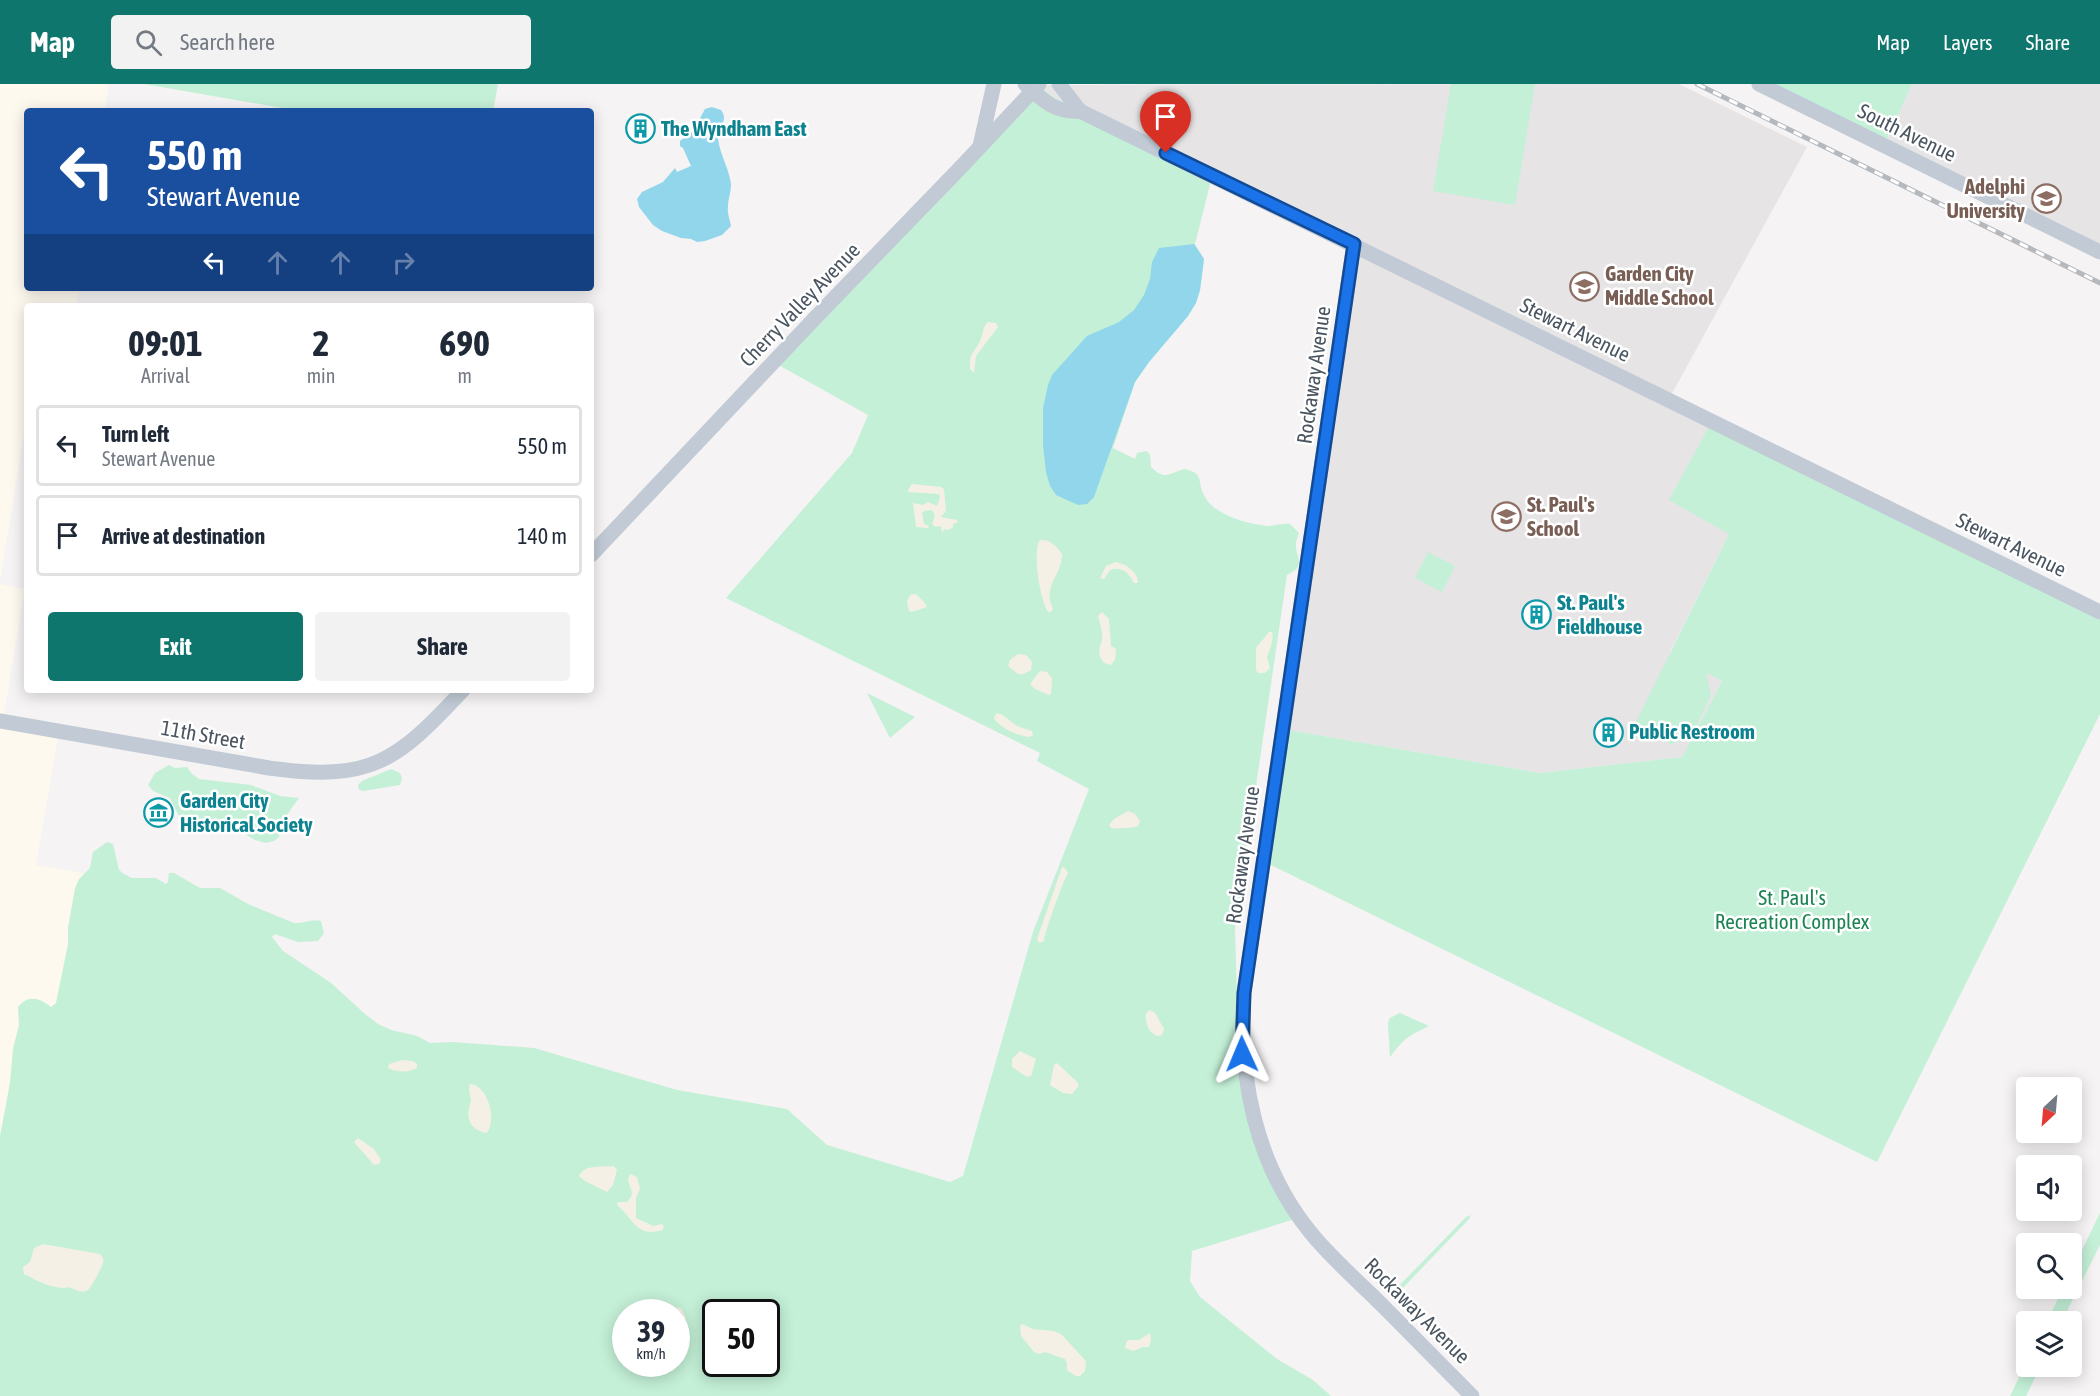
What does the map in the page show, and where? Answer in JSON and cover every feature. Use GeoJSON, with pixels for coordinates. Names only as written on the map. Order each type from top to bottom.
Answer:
{"type":"FeatureCollection","features":[{"type":"Feature","properties":{"kind":"main road"},"geometry":{"type":"LineString","coordinates":[[980,148],[994,84]]}},
{"type":"Feature","properties":{"kind":"main road"},"geometry":{"type":"LineString","coordinates":[[1059,84],[1080,111]]}},
{"type":"Feature","properties":{"kind":"main road","name":"South Avenue"},"geometry":{"type":"LineString","coordinates":[[1759,84],[2100,252]]}},
{"type":"Feature","properties":{"kind":"main road","name":"Cherry Valley Avenue"},"geometry":{"type":"LineString","coordinates":[[594,552],[980,148],[1032,86]]}},
{"type":"Feature","properties":{"kind":"main road","name":"Stewart Avenue"},"geometry":{"type":"LineString","coordinates":[[1032,86],[1059,110],[1080,111],[2100,612]]}},
{"type":"Feature","properties":{"kind":"main road","name":"Rockaway Avenue"},"geometry":{"type":"LineString","coordinates":[[1354,244],[1244,993],[1242,1054],[1248,1092],[1258,1131],[1269,1164],[1290,1205],[1325,1249],[1472,1396]]}},
{"type":"Feature","properties":{"kind":"main road","name":"11th Street"},"geometry":{"type":"LineString","coordinates":[[0,721],[296,772],[333,772],[358,769],[384,760],[397,752],[424,731],[460,693]]}},
{"type":"Feature","properties":{"kind":"shaded area"},"geometry":{"type":"Polygon","coordinates":[[[0,84],[109,84],[105,108],[24,108],[24,291],[78,291],[76,303],[24,303],[24,435],[0,581],[0,84]]]}},
{"type":"Feature","properties":{"kind":"shaded area"},"geometry":{"type":"Polygon","coordinates":[[[1679,84],[1807,147],[1669,399],[1712,421],[1729,534],[1669,654],[1722,681],[1682,757],[1540,773],[1282,729],[1353,245],[1053,97],[1039,85],[1679,84]]]}},
{"type":"Feature","properties":{"kind":"shaded area","name":"Adelphi University"},"geometry":{"type":"Polygon","coordinates":[[[1912,84],[2100,84],[2100,252],[1884,146],[1912,84]]]}},
{"type":"Feature","properties":{"kind":"shaded area"},"geometry":{"type":"Polygon","coordinates":[[[0,584],[24,589],[3,721],[59,732],[36,865],[83,873],[57,1014],[23,1007],[0,1142],[0,584]]]}},
{"type":"Feature","properties":{"kind":"green space"},"geometry":{"type":"Polygon","coordinates":[[[144,84],[498,84],[494,108],[283,108],[144,84]]]}},
{"type":"Feature","properties":{"kind":"green space"},"geometry":{"type":"Polygon","coordinates":[[[1451,84],[1535,84],[1515,205],[1433,191],[1451,84]]]}},
{"type":"Feature","properties":{"kind":"green space"},"geometry":{"type":"Polygon","coordinates":[[[1763,84],[1912,84],[1884,146],[1763,84]]]}},
{"type":"Feature","properties":{"kind":"green space"},"geometry":{"type":"Polygon","coordinates":[[[1039,85],[1053,97],[1212,176],[1195,244],[1204,259],[1196,303],[1135,382],[1113,448],[1135,459],[1137,453],[1147,451],[1150,455],[1151,467],[1164,475],[1185,469],[1195,473],[1207,500],[1216,509],[1229,516],[1267,526],[1290,524],[1299,533],[1296,549],[1299,565],[1287,575],[1235,929],[1238,1033],[1249,1107],[1295,1219],[1192,1251],[1190,1281],[1200,1297],[1277,1359],[1313,1380],[1331,1396],[0,1396],[0,1136],[10,1083],[13,1049],[19,1025],[18,1007],[30,999],[43,1001],[51,1007],[56,1003],[68,944],[68,928],[75,888],[79,879],[90,868],[93,852],[107,842],[113,844],[119,870],[132,878],[156,878],[166,884],[169,873],[174,873],[200,888],[220,888],[248,904],[294,923],[321,921],[324,933],[318,941],[298,942],[275,934],[272,937],[283,951],[331,983],[378,1024],[391,1030],[417,1036],[430,1043],[452,1042],[534,1048],[677,1090],[787,1109],[827,1145],[950,1182],[963,1176],[1033,932],[1089,789],[1037,761],[1040,753],[726,598],[852,453],[868,415],[775,363],[1039,85]]]}},
{"type":"Feature","properties":{"kind":"green space","name":"St. Paul's Recreation Complex"},"geometry":{"type":"Polygon","coordinates":[[[1712,421],[2100,612],[2100,714],[1877,1162],[1263,861],[1282,729],[1540,773],[1682,757],[1722,681],[1706,673],[1711,695],[1691,737],[1671,744],[1634,726],[1729,534],[1669,500],[1712,421]]]}},
{"type":"Feature","properties":{"kind":"green space"},"geometry":{"type":"Polygon","coordinates":[[[1428,552],[1455,566],[1442,592],[1415,578],[1428,552]]]}},
{"type":"Feature","properties":{"kind":"green space"},"geometry":{"type":"Polygon","coordinates":[[[867,693],[915,717],[890,738],[867,693]]]}},
{"type":"Feature","properties":{"kind":"green space"},"geometry":{"type":"Polygon","coordinates":[[[169,765],[175,768],[187,767],[199,779],[251,785],[280,796],[299,798],[284,821],[279,837],[266,843],[255,840],[235,828],[197,824],[180,818],[170,798],[153,791],[148,785],[155,773],[169,765]]]}},
{"type":"Feature","properties":{"kind":"green space"},"geometry":{"type":"Polygon","coordinates":[[[391,769],[400,773],[402,778],[400,785],[359,790],[358,785],[362,781],[391,769]]]}},
{"type":"Feature","properties":{"kind":"green space"},"geometry":{"type":"Polygon","coordinates":[[[1400,1013],[1429,1026],[1408,1038],[1390,1057],[1388,1023],[1390,1018],[1400,1013]]]}},
{"type":"Feature","properties":{"kind":"green space"},"geometry":{"type":"Polygon","coordinates":[[[2100,1213],[2100,1245],[2082,1281],[2082,1250],[2100,1213]]]}},
{"type":"Feature","properties":{"kind":"green space"},"geometry":{"type":"Polygon","coordinates":[[[1471,1215],[1397,1294],[1393,1295],[1394,1291],[1466,1217],[1471,1215]]]}},
{"type":"Feature","properties":{"kind":"green space"},"geometry":{"type":"Polygon","coordinates":[[[2058,1299],[2073,1299],[2067,1311],[2052,1311],[2058,1299]]]}},
{"type":"Feature","properties":{"kind":"green space"},"geometry":{"type":"Polygon","coordinates":[[[2019,1377],[2035,1377],[2026,1396],[2010,1396],[2019,1377]]]}},
{"type":"Feature","properties":{"kind":"sand"},"geometry":{"type":"Polygon","coordinates":[[[988,322],[996,323],[998,327],[976,356],[974,373],[970,369],[971,356],[988,322]]]}},
{"type":"Feature","properties":{"kind":"sand"},"geometry":{"type":"Polygon","coordinates":[[[912,484],[944,489],[946,511],[941,517],[958,522],[953,524],[949,530],[944,529],[942,533],[941,526],[935,527],[932,524],[935,516],[932,510],[922,513],[924,524],[929,526],[928,528],[916,527],[913,503],[923,505],[928,502],[937,506],[940,498],[939,494],[908,492],[912,484]]]}},
{"type":"Feature","properties":{"kind":"sand"},"geometry":{"type":"Polygon","coordinates":[[[1040,540],[1050,542],[1062,554],[1051,587],[1050,601],[1053,609],[1051,612],[1048,612],[1045,606],[1038,576],[1037,554],[1040,540]]]}},
{"type":"Feature","properties":{"kind":"sand"},"geometry":{"type":"Polygon","coordinates":[[[1116,562],[1131,569],[1138,583],[1134,583],[1127,573],[1118,569],[1110,570],[1104,579],[1100,578],[1106,566],[1116,562]]]}},
{"type":"Feature","properties":{"kind":"sand"},"geometry":{"type":"Polygon","coordinates":[[[916,594],[927,607],[912,612],[909,611],[907,602],[910,595],[916,594]]]}},
{"type":"Feature","properties":{"kind":"sand"},"geometry":{"type":"Polygon","coordinates":[[[1102,612],[1109,619],[1111,646],[1116,649],[1115,660],[1111,665],[1104,663],[1099,649],[1102,637],[1098,616],[1102,612]]]}},
{"type":"Feature","properties":{"kind":"sand"},"geometry":{"type":"Polygon","coordinates":[[[1269,632],[1272,632],[1267,657],[1270,668],[1265,673],[1258,673],[1256,648],[1269,632]]]}},
{"type":"Feature","properties":{"kind":"sand"},"geometry":{"type":"Polygon","coordinates":[[[1018,654],[1026,655],[1032,662],[1031,670],[1024,674],[1019,674],[1008,666],[1010,660],[1018,654]]]}},
{"type":"Feature","properties":{"kind":"sand"},"geometry":{"type":"Polygon","coordinates":[[[1040,671],[1047,672],[1052,678],[1049,695],[1035,689],[1030,684],[1040,671]]]}},
{"type":"Feature","properties":{"kind":"sand"},"geometry":{"type":"Polygon","coordinates":[[[997,713],[1017,726],[1032,731],[1033,735],[1030,737],[1007,730],[995,720],[997,713]]]}},
{"type":"Feature","properties":{"kind":"sand"},"geometry":{"type":"Polygon","coordinates":[[[1128,811],[1135,814],[1140,821],[1138,826],[1111,828],[1109,825],[1114,819],[1128,811]]]}},
{"type":"Feature","properties":{"kind":"sand"},"geometry":{"type":"Polygon","coordinates":[[[1062,867],[1068,873],[1054,907],[1044,941],[1039,943],[1037,939],[1062,867]]]}},
{"type":"Feature","properties":{"kind":"sand"},"geometry":{"type":"Polygon","coordinates":[[[1150,1010],[1155,1013],[1164,1029],[1162,1035],[1157,1036],[1148,1027],[1146,1013],[1150,1010]]]}},
{"type":"Feature","properties":{"kind":"sand"},"geometry":{"type":"Polygon","coordinates":[[[1020,1051],[1036,1059],[1031,1076],[1027,1077],[1012,1067],[1012,1059],[1020,1051]]]}},
{"type":"Feature","properties":{"kind":"sand"},"geometry":{"type":"Polygon","coordinates":[[[402,1060],[413,1061],[417,1064],[417,1068],[402,1071],[388,1068],[389,1064],[402,1060]]]}},
{"type":"Feature","properties":{"kind":"sand"},"geometry":{"type":"Polygon","coordinates":[[[1057,1063],[1078,1083],[1078,1087],[1072,1094],[1063,1093],[1050,1085],[1054,1065],[1057,1063]]]}},
{"type":"Feature","properties":{"kind":"sand"},"geometry":{"type":"Polygon","coordinates":[[[470,1084],[482,1090],[489,1104],[491,1120],[487,1133],[475,1128],[470,1122],[468,1114],[471,1099],[470,1084]]]}},
{"type":"Feature","properties":{"kind":"sand"},"geometry":{"type":"Polygon","coordinates":[[[358,1138],[374,1149],[381,1160],[379,1164],[374,1165],[354,1142],[358,1138]]]}},
{"type":"Feature","properties":{"kind":"sand"},"geometry":{"type":"Polygon","coordinates":[[[614,1166],[617,1170],[613,1185],[607,1192],[579,1176],[585,1169],[614,1166]]]}},
{"type":"Feature","properties":{"kind":"sand"},"geometry":{"type":"Polygon","coordinates":[[[630,1174],[637,1177],[640,1189],[636,1198],[636,1218],[653,1226],[662,1224],[664,1227],[662,1230],[653,1232],[641,1229],[617,1205],[618,1202],[627,1202],[631,1196],[632,1191],[628,1180],[630,1174]]]}},
{"type":"Feature","properties":{"kind":"sand"},"geometry":{"type":"Polygon","coordinates":[[[43,1244],[100,1254],[103,1263],[88,1290],[54,1287],[24,1275],[23,1267],[30,1262],[34,1248],[43,1244]]]}},
{"type":"Feature","properties":{"kind":"sand"},"geometry":{"type":"Polygon","coordinates":[[[1022,1324],[1033,1329],[1061,1334],[1086,1361],[1085,1371],[1080,1376],[1076,1376],[1067,1370],[1065,1359],[1045,1352],[1039,1354],[1034,1352],[1021,1336],[1020,1326],[1022,1324]]]}},
{"type":"Feature","properties":{"kind":"sand"},"geometry":{"type":"Polygon","coordinates":[[[1150,1333],[1149,1347],[1133,1351],[1125,1348],[1128,1340],[1139,1340],[1150,1333]]]}},
{"type":"Feature","properties":{"kind":"water"},"geometry":{"type":"Polygon","coordinates":[[[712,107],[721,110],[724,118],[718,139],[731,184],[728,214],[731,226],[722,235],[697,242],[662,231],[653,225],[639,207],[637,199],[642,192],[663,182],[675,168],[677,172],[691,166],[680,146],[680,141],[693,131],[705,109],[712,107]]]}},
{"type":"Feature","properties":{"kind":"water"},"geometry":{"type":"Polygon","coordinates":[[[1194,244],[1204,259],[1196,303],[1135,382],[1094,497],[1087,504],[1078,505],[1056,495],[1050,486],[1046,472],[1043,445],[1043,408],[1052,375],[1087,336],[1119,322],[1134,310],[1144,295],[1150,279],[1152,262],[1159,248],[1194,244]]]}},
{"type":"Feature","properties":{"kind":"railway"},"geometry":{"type":"LineString","coordinates":[[1697,84],[2100,283]]}},
{"type":"Feature","properties":{"kind":"place","name":"The Wyndham East"},"geometry":{"type":"Point","coordinates":[640,129]}},
{"type":"Feature","properties":{"kind":"place","name":"Adelphi University"},"geometry":{"type":"Point","coordinates":[2046,199]}},
{"type":"Feature","properties":{"kind":"place","name":"Garden City Middle School"},"geometry":{"type":"Point","coordinates":[1584,286]}},
{"type":"Feature","properties":{"kind":"place","name":"St. Paul's School"},"geometry":{"type":"Point","coordinates":[1506,517]}},
{"type":"Feature","properties":{"kind":"place","name":"St. Paul's Fieldhouse"},"geometry":{"type":"Point","coordinates":[1536,615]}},
{"type":"Feature","properties":{"kind":"place","name":"Public Restroom"},"geometry":{"type":"Point","coordinates":[1608,732]}},
{"type":"Feature","properties":{"kind":"place","name":"Garden City Historical Society"},"geometry":{"type":"Point","coordinates":[159,813]}},
{"type":"Feature","properties":{"kind":"route"},"geometry":{"type":"LineString","coordinates":[[1166,153],[1354,244],[1244,993],[1242,1054]]}}]}
